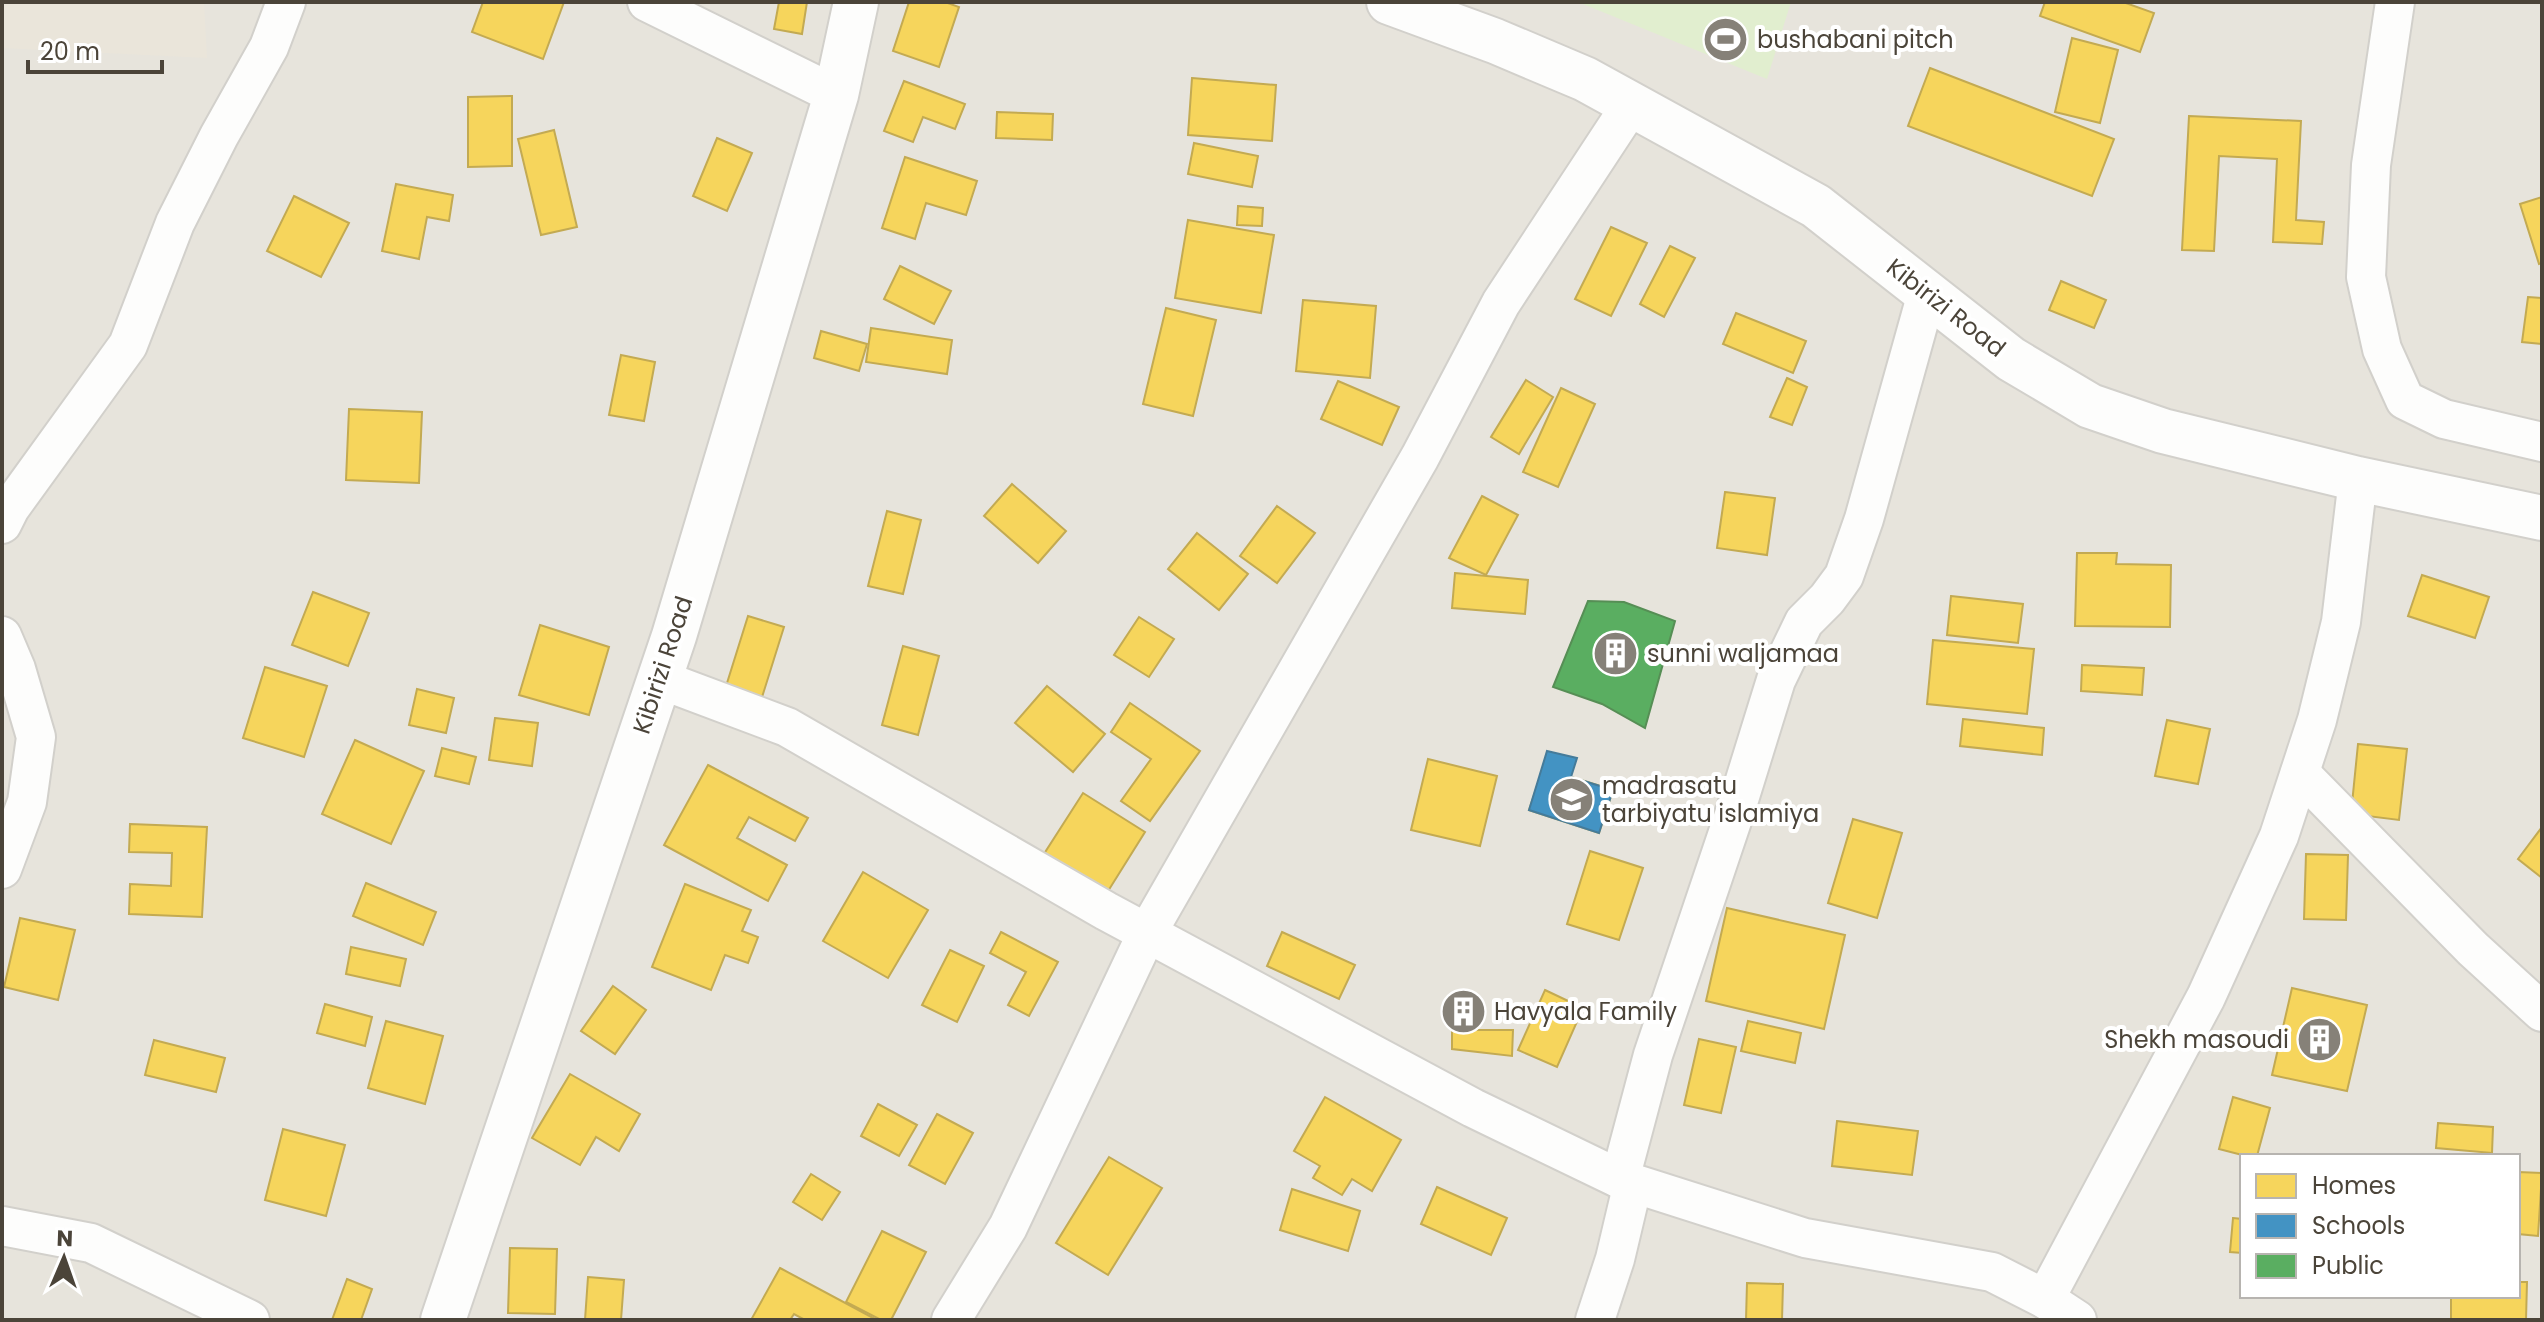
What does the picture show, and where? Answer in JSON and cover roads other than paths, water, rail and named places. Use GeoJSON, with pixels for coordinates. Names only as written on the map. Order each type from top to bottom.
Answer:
{"type":"FeatureCollection","features":[{"type":"Feature","properties":{"kind":"street"},"geometry":{"type":"LineString","coordinates":[[2,524],[10,508],[128,345],[175,223],[269,47],[286,2]]}},
{"type":"Feature","properties":{"kind":"street"},"geometry":{"type":"LineString","coordinates":[[647,2],[836,95]]}},
{"type":"Feature","properties":{"kind":"street","name":"Kibirizi Road"},"geometry":{"type":"LineString","coordinates":[[443,1320],[674,636],[836,95],[856,2]]}},
{"type":"Feature","properties":{"kind":"street","name":"Kibirizi Road"},"geometry":{"type":"LineString","coordinates":[[1389,2],[1495,41],[1572,74],[1816,206],[2011,359],[2090,406],[2163,431],[2358,479],[2542,518]]}},
{"type":"Feature","properties":{"kind":"street"},"geometry":{"type":"LineString","coordinates":[[2395,2],[2371,165],[2366,277],[2382,349],[2405,400],[2444,419],[2542,442]]}},
{"type":"Feature","properties":{"kind":"street"},"geometry":{"type":"LineString","coordinates":[[951,1320],[1008,1227],[1147,933],[1420,457],[1501,303],[1631,105]]}},
{"type":"Feature","properties":{"kind":"street"},"geometry":{"type":"LineString","coordinates":[[1595,1320],[1615,1259],[1627,1181],[1653,1055],[1776,680],[1804,622],[1844,576],[1864,519],[1927,293]]}},
{"type":"Feature","properties":{"kind":"street"},"geometry":{"type":"LineString","coordinates":[[2045,1299],[2206,997],[2279,836],[2317,720],[2341,622],[2358,479]]}},
{"type":"Feature","properties":{"kind":"street"},"geometry":{"type":"LineString","coordinates":[[2,636],[16,669],[36,737],[27,802],[2,869]]}},
{"type":"Feature","properties":{"kind":"street"},"geometry":{"type":"LineString","coordinates":[[659,679],[787,727],[1147,933],[1473,1108],[1627,1181],[1805,1238],[1992,1272],[2045,1299],[2077,1320]]}},
{"type":"Feature","properties":{"kind":"street"},"geometry":{"type":"LineString","coordinates":[[2300,773],[2473,949],[2542,1012]]}},
{"type":"Feature","properties":{"kind":"street"},"geometry":{"type":"LineString","coordinates":[[2,1226],[91,1243],[250,1320]]}},
{"type":"Feature","properties":{"kind":"place","name":"bushabani pitch"},"geometry":{"type":"Point","coordinates":[1726,40]}},
{"type":"Feature","properties":{"kind":"place","name":"sunni waljamaa"},"geometry":{"type":"Point","coordinates":[1616,654]}},
{"type":"Feature","properties":{"kind":"place","name":"madrasatu tarbiyatu islamiya"},"geometry":{"type":"Point","coordinates":[1571,800]}},
{"type":"Feature","properties":{"kind":"place","name":"Havyala Family"},"geometry":{"type":"Point","coordinates":[1463,1012]}},
{"type":"Feature","properties":{"kind":"place","name":"Shekh masoudi"},"geometry":{"type":"Point","coordinates":[2320,1040]}}]}
